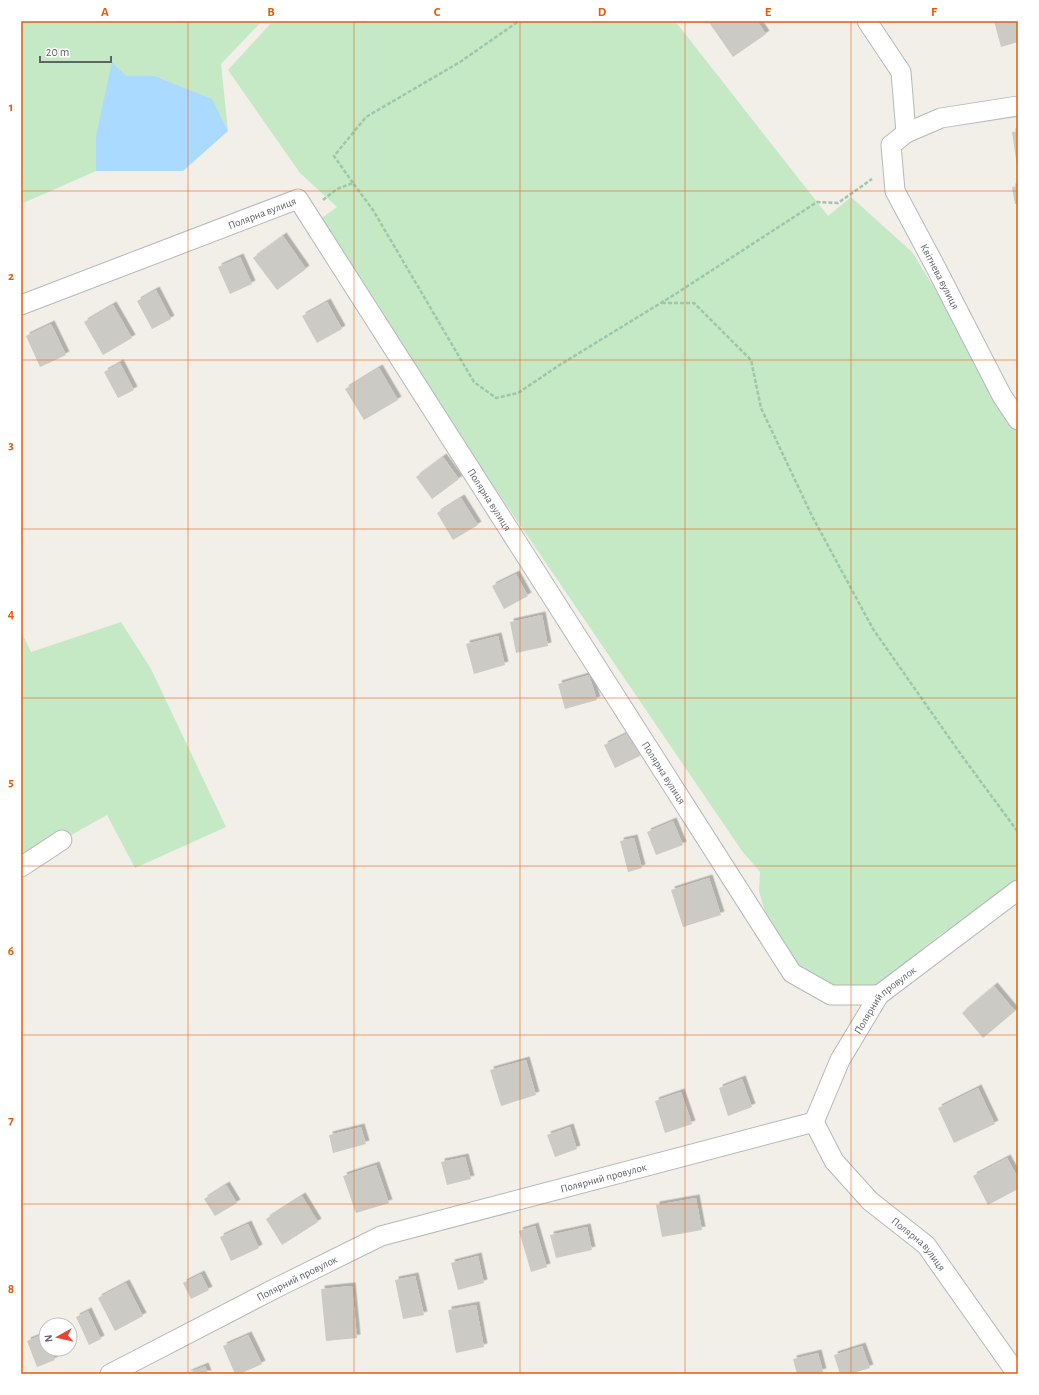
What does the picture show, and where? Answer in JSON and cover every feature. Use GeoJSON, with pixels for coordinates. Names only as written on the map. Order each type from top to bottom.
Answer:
{"type":"FeatureCollection","features":[{"type":"Feature","properties":{"kind":"street"},"geometry":{"type":"LineString","coordinates":[[867,21],[901,72],[906,133],[941,118],[1018,106]]}},
{"type":"Feature","properties":{"kind":"street","name":"Квітнева вулиця"},"geometry":{"type":"LineString","coordinates":[[906,133],[891,145],[895,191],[1002,396],[1018,420]]}},
{"type":"Feature","properties":{"kind":"street","name":"Полярна вулиця"},"geometry":{"type":"LineString","coordinates":[[21,305],[298,199],[792,973],[832,995],[879,996]]}},
{"type":"Feature","properties":{"kind":"street"},"geometry":{"type":"LineString","coordinates":[[21,867],[62,840]]}},
{"type":"Feature","properties":{"kind":"street","name":"Полярний провулок"},"geometry":{"type":"LineString","coordinates":[[110,1374],[276,1288],[381,1236],[814,1122],[840,1060],[879,996],[1018,890]]}},
{"type":"Feature","properties":{"kind":"street","name":"Полярна вулиця"},"geometry":{"type":"LineString","coordinates":[[814,1122],[834,1161],[870,1201],[926,1245],[1017,1374]]}},
{"type":"Feature","properties":{"kind":"path"},"geometry":{"type":"LineString","coordinates":[[519,21],[460,62],[366,117],[334,156],[373,210],[474,382],[496,398],[518,393],[558,366],[661,303],[817,202],[838,203],[874,178]]}},
{"type":"Feature","properties":{"kind":"path"},"geometry":{"type":"LineString","coordinates":[[312,220],[318,204],[337,189],[353,183]]}},
{"type":"Feature","properties":{"kind":"path"},"geometry":{"type":"LineString","coordinates":[[661,303],[694,303],[752,360],[760,408],[812,516],[873,629],[962,756],[1018,832]]}},
{"type":"Feature","properties":{"kind":"green space"},"geometry":{"type":"Polygon","coordinates":[[[21,21],[262,21],[221,64],[228,131],[211,99],[155,76],[126,76],[96,136],[96,171],[21,204],[21,21]]]}},
{"type":"Feature","properties":{"kind":"green space"},"geometry":{"type":"Polygon","coordinates":[[[273,21],[675,21],[828,216],[851,197],[912,252],[938,294],[990,390],[1018,432],[1018,884],[977,913],[941,934],[915,955],[875,993],[836,991],[792,966],[769,925],[759,891],[760,872],[742,851],[405,356],[319,220],[337,207],[300,173],[228,70],[273,21]]]}},
{"type":"Feature","properties":{"kind":"green space"},"geometry":{"type":"Polygon","coordinates":[[[121,622],[151,669],[226,827],[135,868],[107,815],[21,863],[21,631],[31,652],[121,622]]]}},
{"type":"Feature","properties":{"kind":"water"},"geometry":{"type":"Polygon","coordinates":[[[112,62],[126,76],[155,76],[212,99],[228,131],[183,171],[96,171],[96,136],[112,62]]]}},
{"type":"Feature","properties":{"kind":"building"},"geometry":{"type":"Polygon","coordinates":[[[708,21],[757,21],[766,34],[733,57],[708,21]]]}},
{"type":"Feature","properties":{"kind":"building"},"geometry":{"type":"Polygon","coordinates":[[[994,21],[1018,21],[1018,42],[1001,47],[994,21]]]}},
{"type":"Feature","properties":{"kind":"building"},"geometry":{"type":"Polygon","coordinates":[[[1018,131],[1018,166],[1017,166],[1012,132],[1018,131]]]}},
{"type":"Feature","properties":{"kind":"building"},"geometry":{"type":"Polygon","coordinates":[[[1018,186],[1018,204],[1015,204],[1012,187],[1018,186]]]}},
{"type":"Feature","properties":{"kind":"building"},"geometry":{"type":"Polygon","coordinates":[[[283,236],[306,269],[277,290],[253,258],[283,236]]]}},
{"type":"Feature","properties":{"kind":"building"},"geometry":{"type":"Polygon","coordinates":[[[240,257],[252,284],[230,294],[218,267],[240,257]]]}},
{"type":"Feature","properties":{"kind":"building"},"geometry":{"type":"Polygon","coordinates":[[[156,290],[171,319],[152,329],[137,301],[156,290]]]}},
{"type":"Feature","properties":{"kind":"building"},"geometry":{"type":"Polygon","coordinates":[[[327,302],[342,329],[317,343],[302,316],[327,302]]]}},
{"type":"Feature","properties":{"kind":"building"},"geometry":{"type":"Polygon","coordinates":[[[113,305],[132,338],[103,355],[84,322],[113,305]]]}},
{"type":"Feature","properties":{"kind":"building"},"geometry":{"type":"Polygon","coordinates":[[[51,324],[66,355],[40,367],[26,336],[51,324]]]}},
{"type":"Feature","properties":{"kind":"building"},"geometry":{"type":"Polygon","coordinates":[[[120,363],[134,390],[118,398],[104,372],[120,363]]]}},
{"type":"Feature","properties":{"kind":"building"},"geometry":{"type":"Polygon","coordinates":[[[379,368],[398,400],[364,420],[345,389],[379,368]]]}},
{"type":"Feature","properties":{"kind":"building"},"geometry":{"type":"Polygon","coordinates":[[[443,457],[459,479],[432,499],[416,477],[443,457]]]}},
{"type":"Feature","properties":{"kind":"building"},"geometry":{"type":"Polygon","coordinates":[[[461,498],[478,525],[453,540],[437,513],[461,498]]]}},
{"type":"Feature","properties":{"kind":"building"},"geometry":{"type":"Polygon","coordinates":[[[516,574],[528,596],[504,609],[492,586],[516,574]]]}},
{"type":"Feature","properties":{"kind":"building"},"geometry":{"type":"Polygon","coordinates":[[[542,615],[548,646],[516,653],[510,622],[542,615]]]}},
{"type":"Feature","properties":{"kind":"building"},"geometry":{"type":"Polygon","coordinates":[[[498,636],[505,665],[474,674],[466,644],[498,636]]]}},
{"type":"Feature","properties":{"kind":"building"},"geometry":{"type":"Polygon","coordinates":[[[589,675],[597,700],[565,709],[558,684],[589,675]]]}},
{"type":"Feature","properties":{"kind":"building"},"geometry":{"type":"Polygon","coordinates":[[[632,731],[644,754],[615,768],[604,745],[632,731]]]}},
{"type":"Feature","properties":{"kind":"building"},"geometry":{"type":"Polygon","coordinates":[[[673,821],[683,845],[656,855],[647,832],[673,821]]]}},
{"type":"Feature","properties":{"kind":"building"},"geometry":{"type":"Polygon","coordinates":[[[634,838],[642,868],[628,872],[620,841],[634,838]]]}},
{"type":"Feature","properties":{"kind":"building"},"geometry":{"type":"Polygon","coordinates":[[[709,878],[721,915],[683,927],[671,890],[709,878]]]}},
{"type":"Feature","properties":{"kind":"building"},"geometry":{"type":"Polygon","coordinates":[[[994,986],[1015,1011],[983,1038],[962,1013],[994,986]]]}},
{"type":"Feature","properties":{"kind":"building"},"geometry":{"type":"Polygon","coordinates":[[[526,1060],[536,1095],[501,1106],[490,1070],[526,1060]]]}},
{"type":"Feature","properties":{"kind":"building"},"geometry":{"type":"Polygon","coordinates":[[[742,1079],[752,1107],[728,1116],[719,1088],[742,1079]]]}},
{"type":"Feature","properties":{"kind":"building"},"geometry":{"type":"Polygon","coordinates":[[[978,1088],[995,1124],[954,1143],[938,1108],[978,1088]]]}},
{"type":"Feature","properties":{"kind":"building"},"geometry":{"type":"Polygon","coordinates":[[[681,1092],[692,1124],[665,1133],[655,1101],[681,1092]]]}},
{"type":"Feature","properties":{"kind":"building"},"geometry":{"type":"Polygon","coordinates":[[[361,1127],[366,1144],[333,1153],[329,1135],[361,1127]]]}},
{"type":"Feature","properties":{"kind":"building"},"geometry":{"type":"Polygon","coordinates":[[[570,1127],[577,1149],[555,1157],[547,1135],[570,1127]]]}},
{"type":"Feature","properties":{"kind":"building"},"geometry":{"type":"Polygon","coordinates":[[[465,1157],[471,1179],[447,1185],[441,1162],[465,1157]]]}},
{"type":"Feature","properties":{"kind":"building"},"geometry":{"type":"Polygon","coordinates":[[[1007,1158],[1018,1178],[1018,1189],[988,1205],[973,1176],[1007,1158]]]}},
{"type":"Feature","properties":{"kind":"building"},"geometry":{"type":"Polygon","coordinates":[[[376,1165],[389,1203],[356,1213],[343,1176],[376,1165]]]}},
{"type":"Feature","properties":{"kind":"building"},"geometry":{"type":"Polygon","coordinates":[[[226,1185],[237,1203],[215,1216],[204,1199],[226,1185]]]}},
{"type":"Feature","properties":{"kind":"building"},"geometry":{"type":"Polygon","coordinates":[[[302,1196],[318,1222],[282,1245],[266,1219],[302,1196]]]}},
{"type":"Feature","properties":{"kind":"building"},"geometry":{"type":"Polygon","coordinates":[[[696,1198],[702,1230],[662,1237],[656,1205],[696,1198]]]}},
{"type":"Feature","properties":{"kind":"building"},"geometry":{"type":"Polygon","coordinates":[[[248,1224],[259,1248],[231,1261],[220,1237],[248,1224]]]}},
{"type":"Feature","properties":{"kind":"building"},"geometry":{"type":"Polygon","coordinates":[[[535,1226],[547,1267],[531,1272],[519,1231],[535,1226]]]}},
{"type":"Feature","properties":{"kind":"building"},"geometry":{"type":"Polygon","coordinates":[[[587,1227],[592,1250],[556,1258],[550,1235],[587,1227]]]}},
{"type":"Feature","properties":{"kind":"building"},"geometry":{"type":"Polygon","coordinates":[[[478,1256],[484,1283],[458,1290],[451,1263],[478,1256]]]}},
{"type":"Feature","properties":{"kind":"building"},"geometry":{"type":"Polygon","coordinates":[[[201,1274],[209,1290],[191,1299],[183,1283],[201,1274]]]}},
{"type":"Feature","properties":{"kind":"building"},"geometry":{"type":"Polygon","coordinates":[[[415,1276],[424,1315],[403,1319],[395,1280],[415,1276]]]}},
{"type":"Feature","properties":{"kind":"building"},"geometry":{"type":"Polygon","coordinates":[[[126,1283],[143,1316],[115,1331],[98,1298],[126,1283]]]}},
{"type":"Feature","properties":{"kind":"building"},"geometry":{"type":"Polygon","coordinates":[[[352,1286],[357,1338],[326,1341],[321,1289],[352,1286]]]}},
{"type":"Feature","properties":{"kind":"building"},"geometry":{"type":"Polygon","coordinates":[[[476,1305],[484,1347],[456,1353],[448,1310],[476,1305]]]}},
{"type":"Feature","properties":{"kind":"building"},"geometry":{"type":"Polygon","coordinates":[[[88,1311],[101,1339],[89,1345],[78,1321],[78,1317],[76,1317],[88,1311]]]}},
{"type":"Feature","properties":{"kind":"building"},"geometry":{"type":"Polygon","coordinates":[[[248,1335],[262,1364],[240,1374],[235,1374],[223,1346],[248,1335]]]}},
{"type":"Feature","properties":{"kind":"building"},"geometry":{"type":"Polygon","coordinates":[[[38,1336],[38,1357],[54,1357],[55,1360],[37,1367],[27,1341],[38,1336]]]}},
{"type":"Feature","properties":{"kind":"building"},"geometry":{"type":"Polygon","coordinates":[[[862,1346],[870,1368],[850,1374],[840,1374],[834,1355],[862,1346]]]}},
{"type":"Feature","properties":{"kind":"building"},"geometry":{"type":"Polygon","coordinates":[[[818,1353],[823,1372],[815,1374],[797,1374],[793,1359],[818,1353]]]}},
{"type":"Feature","properties":{"kind":"building"},"geometry":{"type":"Polygon","coordinates":[[[205,1366],[208,1374],[186,1374],[205,1366]]]}}]}
